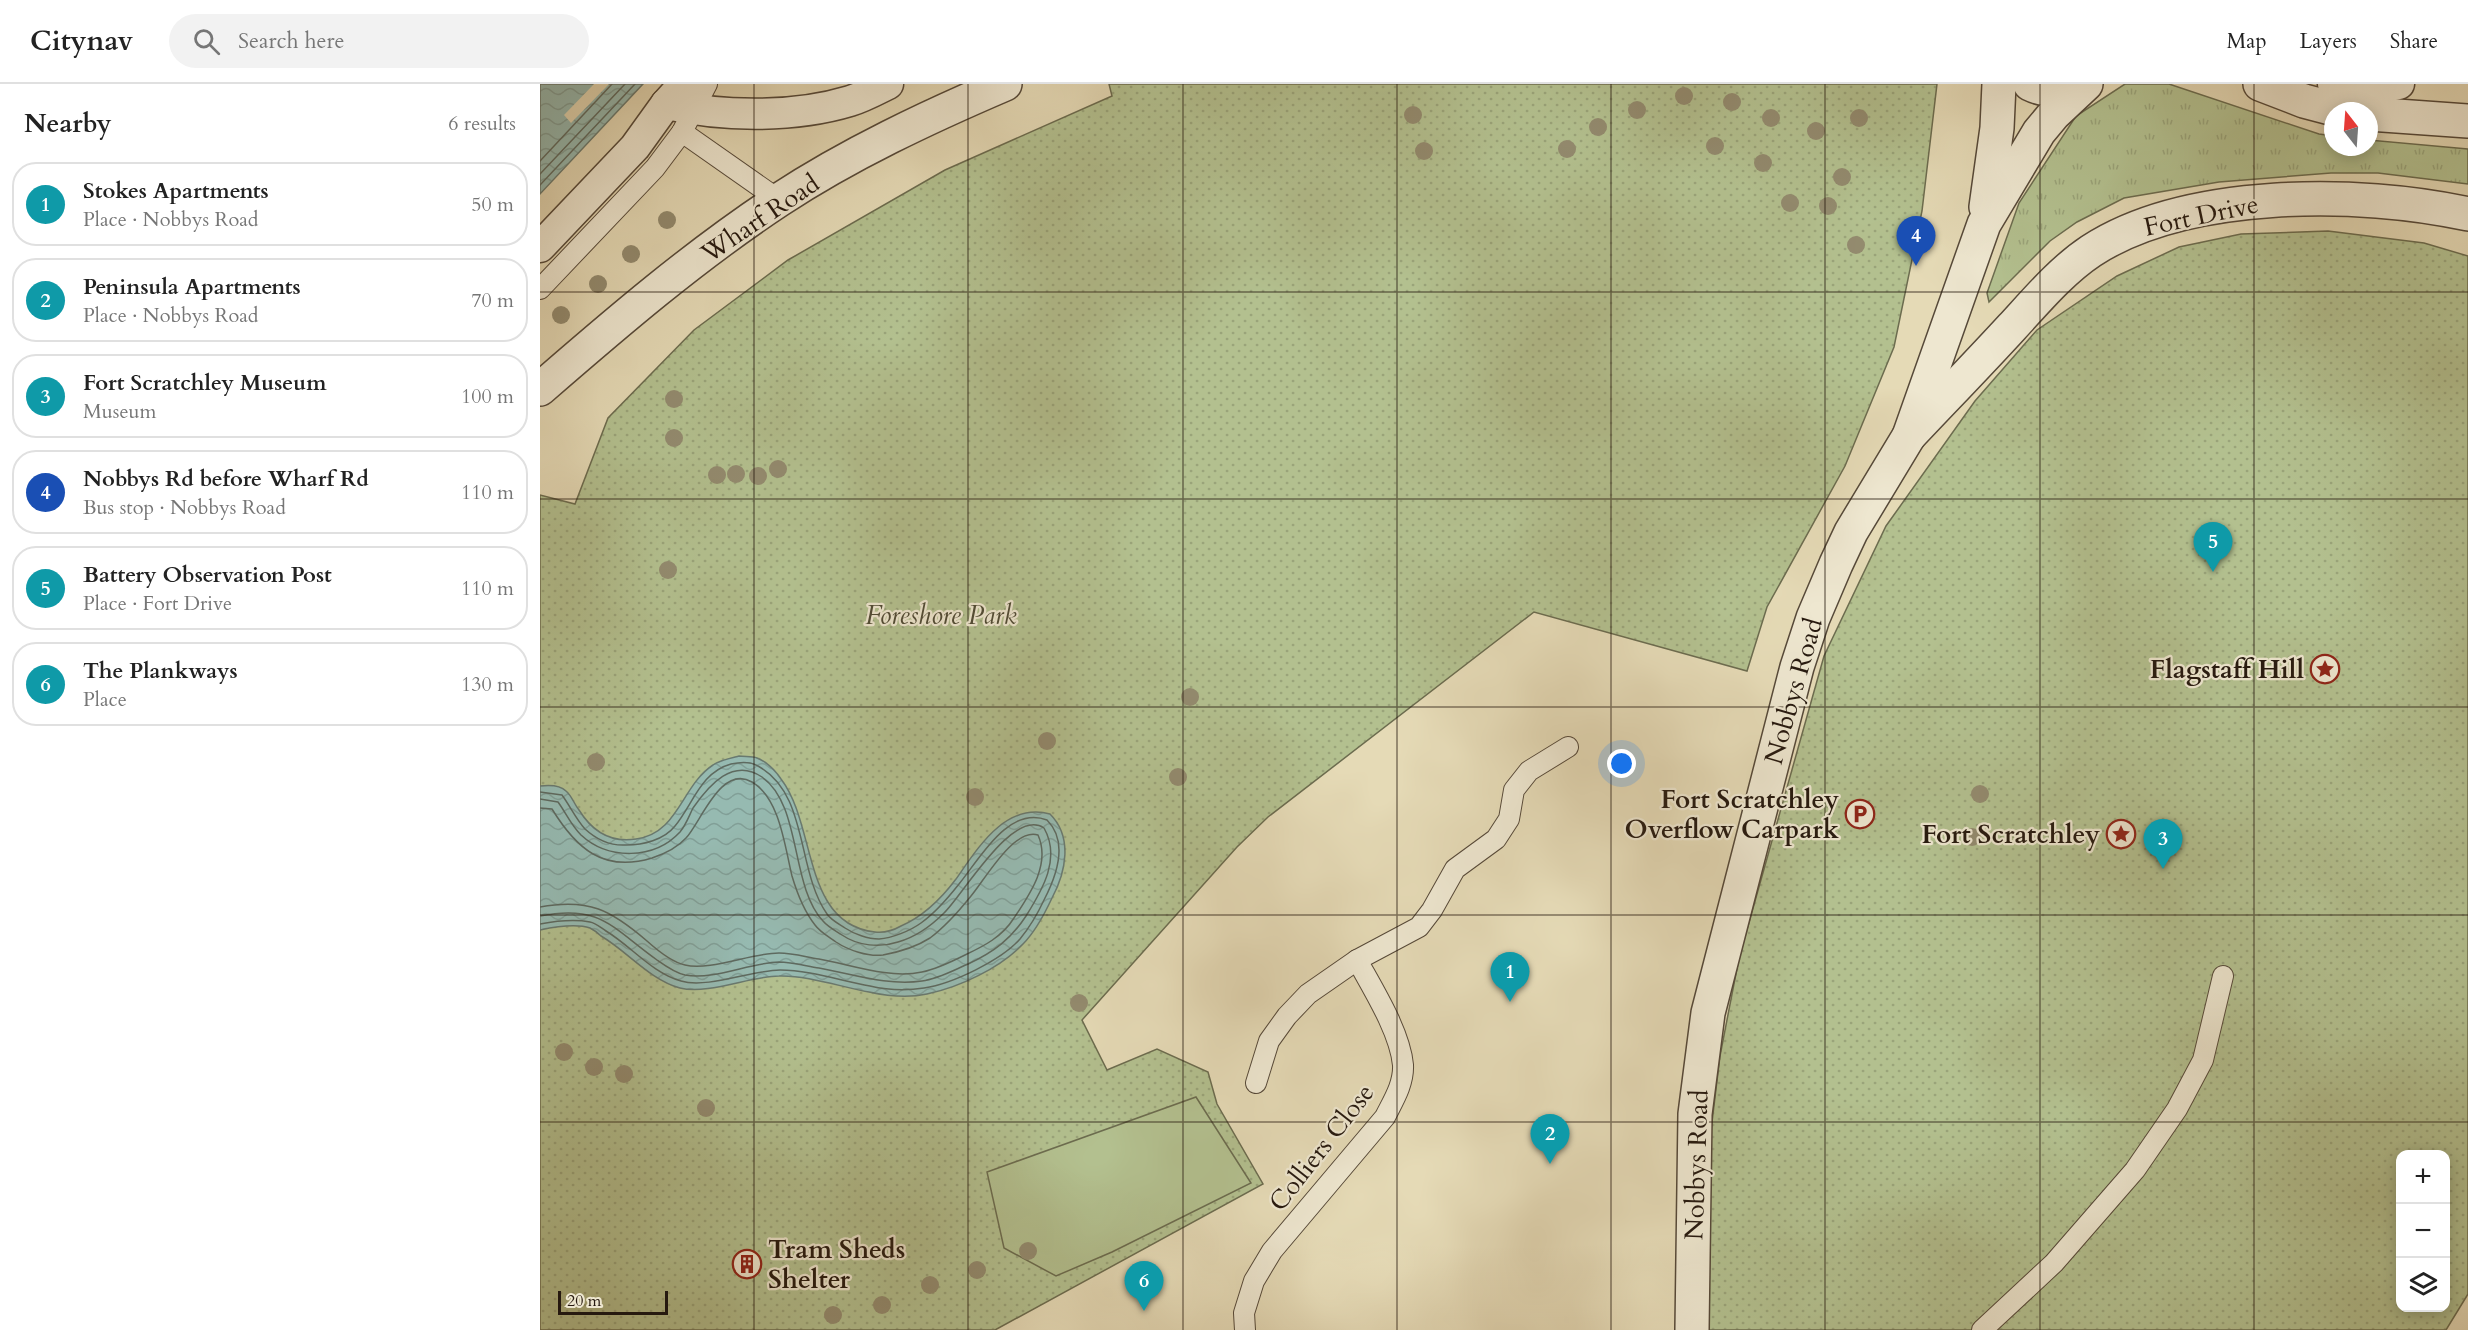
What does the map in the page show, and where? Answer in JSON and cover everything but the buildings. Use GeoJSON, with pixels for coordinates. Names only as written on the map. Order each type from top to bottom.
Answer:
{"type":"FeatureCollection","features":[{"type":"Feature","properties":{"kind":"street"},"geometry":{"type":"LineString","coordinates":[[540,247],[635,147],[681,108],[776,114],[851,101],[888,84]]}},
{"type":"Feature","properties":{"kind":"street","name":"Wharf Road"},"geometry":{"type":"LineString","coordinates":[[540,390],[676,275],[779,200],[866,150],[950,108],[1005,84]]}},
{"type":"Feature","properties":{"kind":"street","name":"Nobbys Road"},"geometry":{"type":"LineString","coordinates":[[1984,224],[1995,146],[2000,84]]}},
{"type":"Feature","properties":{"kind":"street"},"geometry":{"type":"LineString","coordinates":[[2030,84],[2053,90],[2071,88],[2081,84]]}},
{"type":"Feature","properties":{"kind":"street","name":"Nobbys Road"},"geometry":{"type":"LineString","coordinates":[[1692,1330],[1695,1114],[1708,1013],[1795,674],[1813,618],[1851,532],[1909,436],[1984,224],[2039,132],[2054,114],[2086,84]]}},
{"type":"Feature","properties":{"kind":"street"},"geometry":{"type":"LineString","coordinates":[[2260,84],[2324,106]]}},
{"type":"Feature","properties":{"kind":"street"},"geometry":{"type":"LineString","coordinates":[[2333,84],[2341,88],[2362,90],[2399,84]]}},
{"type":"Feature","properties":{"kind":"street"},"geometry":{"type":"LineString","coordinates":[[2378,115],[2468,121]]}},
{"type":"Feature","properties":{"kind":"street","name":"Fort Drive"},"geometry":{"type":"LineString","coordinates":[[1909,436],[2072,266],[2110,240],[2146,224],[2176,216],[2256,202],[2329,198],[2375,201],[2468,214]]}},
{"type":"Feature","properties":{"kind":"lane"},"geometry":{"type":"LineString","coordinates":[[540,290],[655,168],[681,108],[707,84]]}},
{"type":"Feature","properties":{"kind":"lane"},"geometry":{"type":"LineString","coordinates":[[681,108],[779,200]]}},
{"type":"Feature","properties":{"kind":"lane"},"geometry":{"type":"LineString","coordinates":[[1256,1083],[1269,1041],[1287,1016],[1308,994],[1357,960],[1419,927],[1432,910],[1455,869],[1496,838],[1509,819],[1514,790],[1529,771],[1568,747]]}},
{"type":"Feature","properties":{"kind":"lane","name":"Colliers Close"},"geometry":{"type":"LineString","coordinates":[[1245,1330],[1244,1313],[1254,1281],[1272,1251],[1384,1117],[1396,1096],[1401,1081],[1403,1065],[1390,1022],[1357,960]]}},
{"type":"Feature","properties":{"kind":"lane"},"geometry":{"type":"LineString","coordinates":[[1982,1330],[2054,1263],[2135,1170],[2177,1109],[2197,1074],[2215,1015],[2223,976]]}},
{"type":"Feature","properties":{"kind":"green space","name":"Foreshore Park"},"geometry":{"type":"Polygon","coordinates":[[[1109,84],[1937,84],[1922,211],[1894,347],[1845,466],[1767,607],[1747,671],[1534,612],[1268,817],[1237,847],[1082,1020],[1107,1070],[1157,1049],[1208,1072],[1217,1104],[1263,1184],[995,1330],[540,1330],[540,495],[575,504],[608,418],[694,330],[788,260],[945,170],[1112,96],[1109,84]]]}},
{"type":"Feature","properties":{"kind":"green space"},"geometry":{"type":"Polygon","coordinates":[[[2125,84],[2169,84],[2324,135],[2324,156],[2378,156],[2378,141],[2468,149],[2468,184],[2378,173],[2331,173],[2219,182],[2124,198],[2077,222],[2050,241],[1989,302],[1987,293],[2019,203],[2076,116],[2125,84]]]}},
{"type":"Feature","properties":{"kind":"green space","name":"Fort Scratchley"},"geometry":{"type":"Polygon","coordinates":[[[2328,231],[2424,243],[2468,256],[2468,1294],[2446,1330],[1709,1330],[1709,1147],[1720,1056],[1739,958],[1824,656],[1886,526],[1975,401],[2037,330],[2117,276],[2179,247],[2241,234],[2328,231]]]}},
{"type":"Feature","properties":{"kind":"green space"},"geometry":{"type":"Polygon","coordinates":[[[1196,1097],[1251,1183],[1112,1252],[1056,1276],[1004,1248],[987,1172],[1196,1097]]]}},
{"type":"Feature","properties":{"kind":"water"},"geometry":{"type":"Polygon","coordinates":[[[540,84],[643,84],[540,194],[540,84]]]}},
{"type":"Feature","properties":{"kind":"water"},"geometry":{"type":"Polygon","coordinates":[[[739,756],[761,760],[781,779],[801,822],[814,870],[823,892],[835,911],[851,925],[882,932],[909,922],[932,906],[994,830],[1019,815],[1034,812],[1050,814],[1062,833],[1064,866],[1057,888],[1032,934],[1014,953],[991,969],[953,987],[913,996],[883,995],[790,976],[768,977],[703,989],[680,988],[659,979],[590,928],[571,926],[540,930],[540,786],[554,786],[563,789],[570,795],[590,824],[603,834],[618,839],[636,839],[662,828],[702,774],[713,765],[739,756]]]}},
{"type":"Feature","properties":{"kind":"pier"},"geometry":{"type":"Polygon","coordinates":[[[594,84],[609,84],[571,123],[564,115],[594,84]]]}},
{"type":"Feature","properties":{"kind":"place","name":"Nobbys Rd before Wharf Rd"},"geometry":{"type":"Point","coordinates":[1916,266]}},
{"type":"Feature","properties":{"kind":"place","name":"Battery Observation Post"},"geometry":{"type":"Point","coordinates":[2213,572]}},
{"type":"Feature","properties":{"kind":"place","name":"Flagstaff Hill"},"geometry":{"type":"Point","coordinates":[2325,669]}},
{"type":"Feature","properties":{"kind":"place","name":"Fort Scratchley Overflow Carpark"},"geometry":{"type":"Point","coordinates":[1860,814]}},
{"type":"Feature","properties":{"kind":"place","name":"Fort Scratchley"},"geometry":{"type":"Point","coordinates":[2121,834]}},
{"type":"Feature","properties":{"kind":"place","name":"Fort Scratchley Museum"},"geometry":{"type":"Point","coordinates":[2163,869]}},
{"type":"Feature","properties":{"kind":"place","name":"Stokes Apartments"},"geometry":{"type":"Point","coordinates":[1510,1002]}},
{"type":"Feature","properties":{"kind":"place","name":"Peninsula Apartments"},"geometry":{"type":"Point","coordinates":[1550,1164]}},
{"type":"Feature","properties":{"kind":"place","name":"Tram Sheds Shelter"},"geometry":{"type":"Point","coordinates":[747,1264]}},
{"type":"Feature","properties":{"kind":"place","name":"The Plankways"},"geometry":{"type":"Point","coordinates":[1144,1311]}}]}
